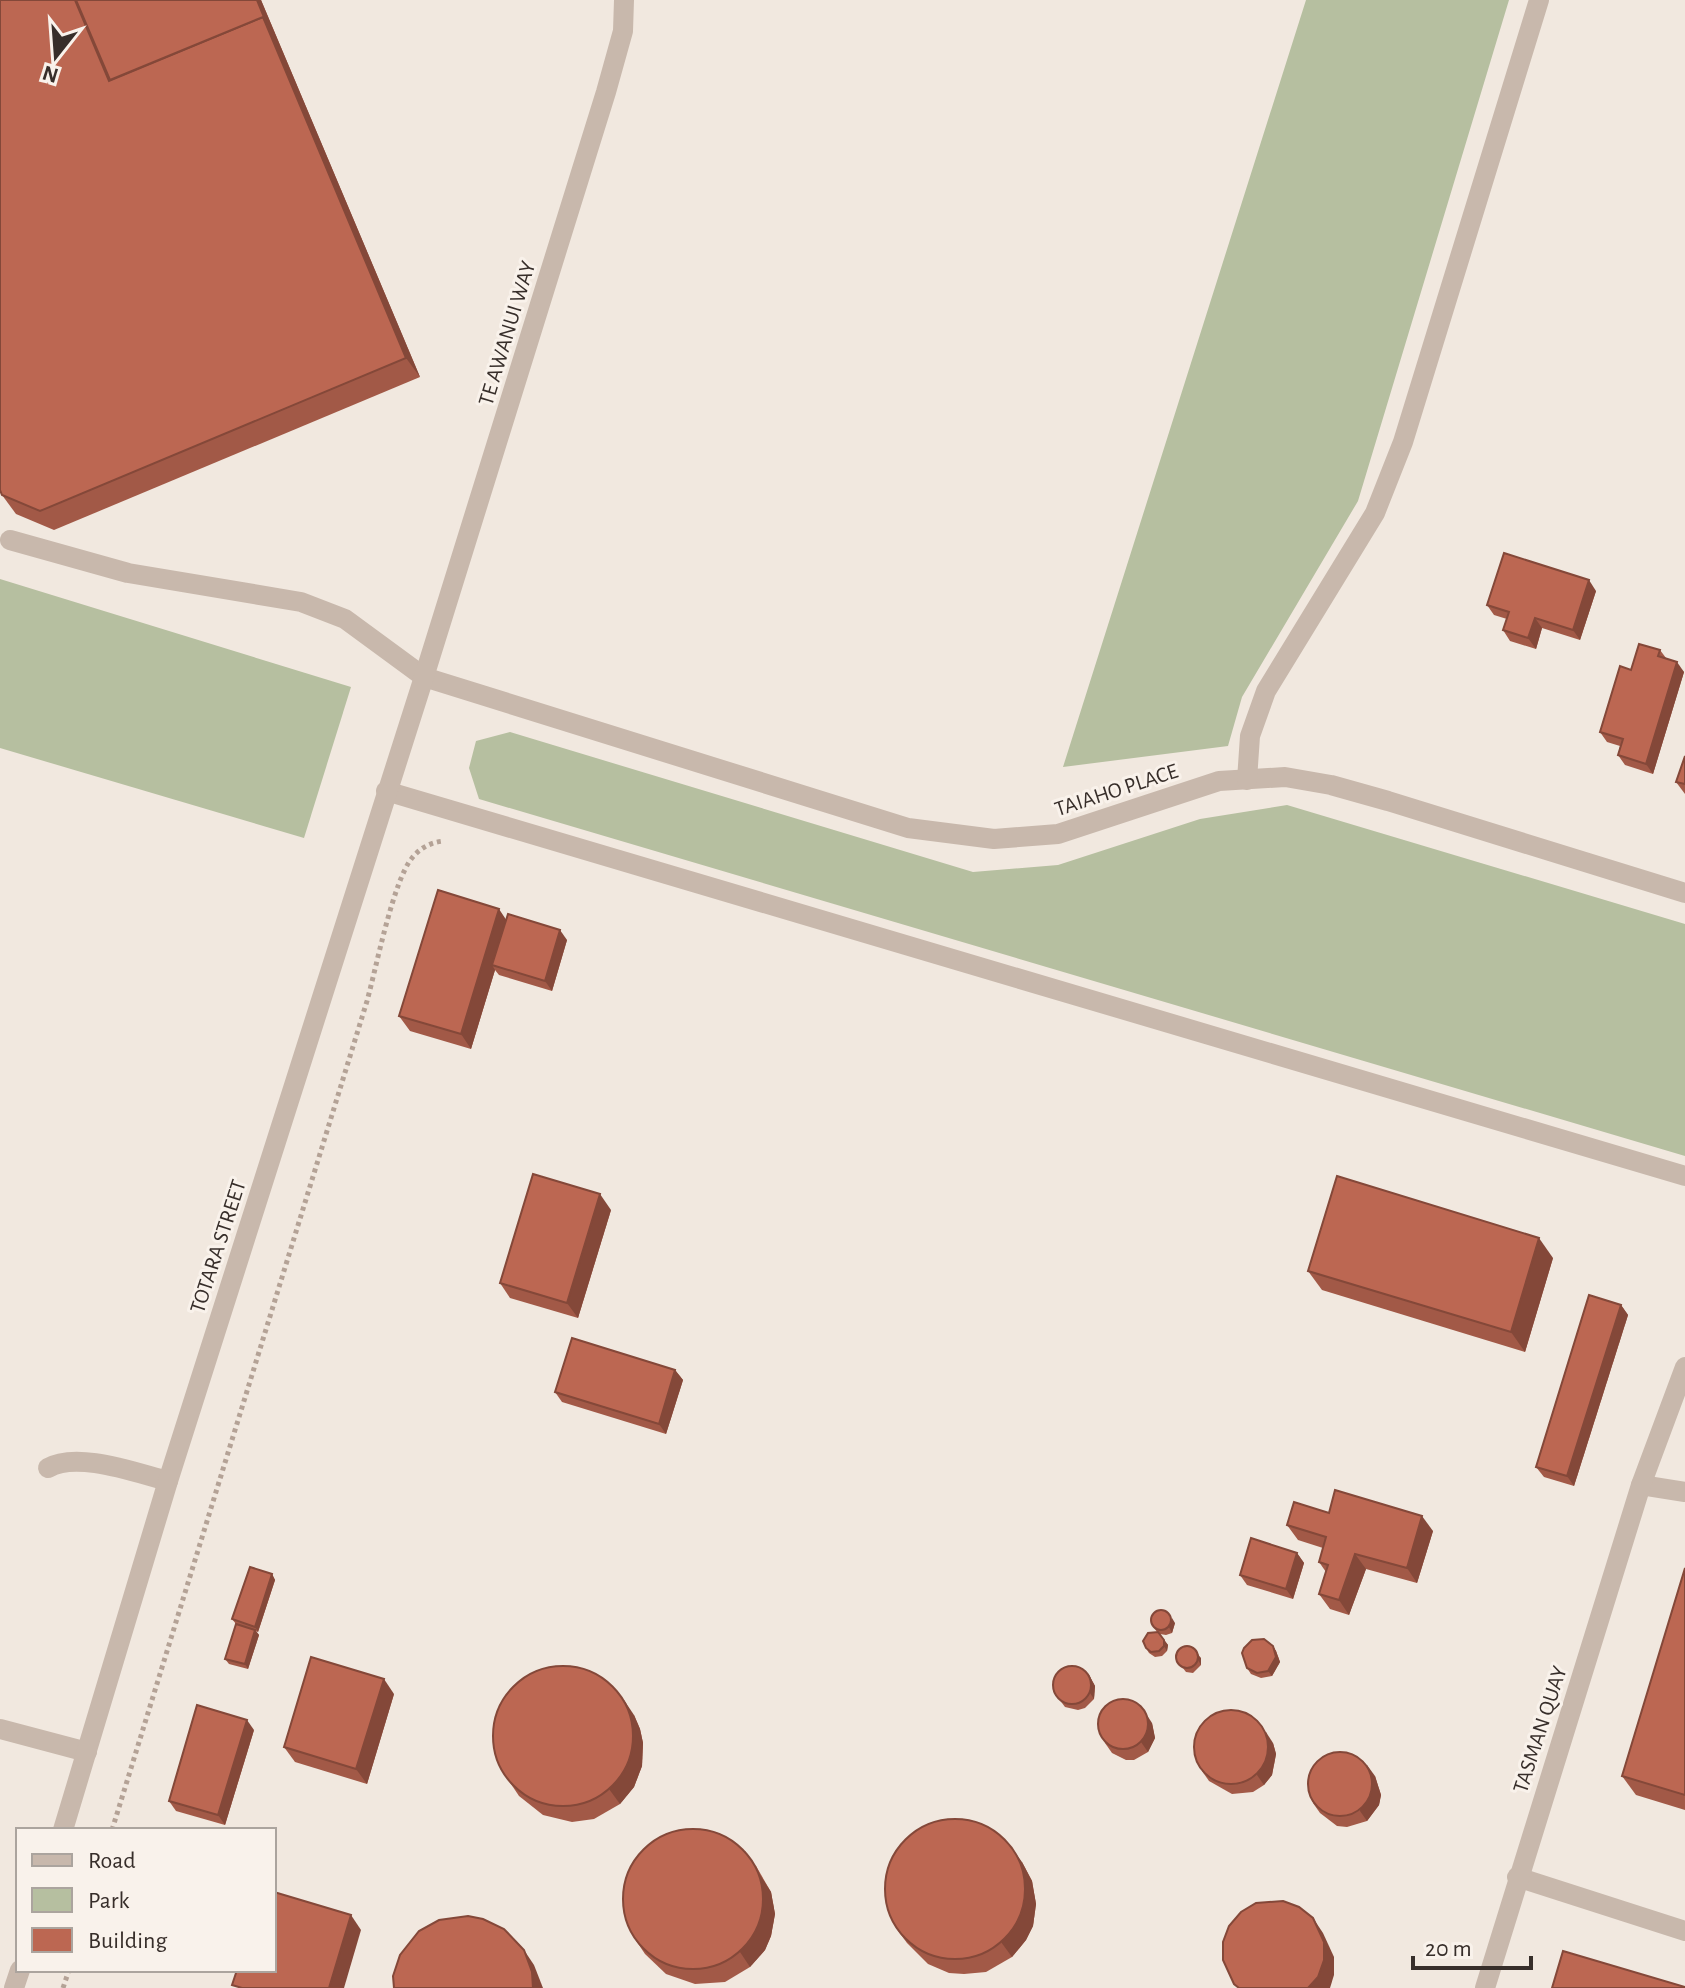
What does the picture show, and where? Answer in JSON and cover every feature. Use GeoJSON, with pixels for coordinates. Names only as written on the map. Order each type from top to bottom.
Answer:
{"type":"FeatureCollection","features":[{"type":"Feature","properties":{"kind":"street","name":"TE AWANUI WAY"},"geometry":{"type":"LineString","coordinates":[[424,677],[606,92],[623,31],[624,0]]}},
{"type":"Feature","properties":{"kind":"street"},"geometry":{"type":"LineString","coordinates":[[1247,780],[1250,736],[1266,691],[1375,513],[1403,442],[1539,0]]}},
{"type":"Feature","properties":{"kind":"street","name":"TAIAHO PLACE"},"geometry":{"type":"LineString","coordinates":[[10,540],[128,573],[301,602],[345,619],[424,677],[908,828],[994,839],[1058,834],[1219,781],[1285,777],[1331,785],[1685,893]]}},
{"type":"Feature","properties":{"kind":"street","name":"TOTARA STREET"},"geometry":{"type":"LineString","coordinates":[[64,1828],[168,1481],[424,677]]}},
{"type":"Feature","properties":{"kind":"street"},"geometry":{"type":"LineString","coordinates":[[386,791],[1685,1176]]}},
{"type":"Feature","properties":{"kind":"street","name":"TASMAN QUAY"},"geometry":{"type":"LineString","coordinates":[[1485,1988],[1641,1485],[1685,1367]]}},
{"type":"Feature","properties":{"kind":"street"},"geometry":{"type":"LineString","coordinates":[[48,1468],[58,1462],[85,1462],[168,1481]]}},
{"type":"Feature","properties":{"kind":"street"},"geometry":{"type":"LineString","coordinates":[[1641,1485],[1685,1492]]}},
{"type":"Feature","properties":{"kind":"street"},"geometry":{"type":"LineString","coordinates":[[0,1729],[87,1752]]}},
{"type":"Feature","properties":{"kind":"street"},"geometry":{"type":"LineString","coordinates":[[1517,1877],[1685,1931]]}},
{"type":"Feature","properties":{"kind":"path"},"geometry":{"type":"LineString","coordinates":[[113,1828],[402,879],[413,857],[424,846],[449,841]]}},
{"type":"Feature","properties":{"kind":"green space"},"geometry":{"type":"Polygon","coordinates":[[[1306,0],[1509,0],[1358,501],[1242,697],[1228,746],[1063,767],[1306,0]]]}},
{"type":"Feature","properties":{"kind":"green space"},"geometry":{"type":"Polygon","coordinates":[[[0,579],[351,687],[304,838],[0,748],[0,579]]]}},
{"type":"Feature","properties":{"kind":"green space"},"geometry":{"type":"Polygon","coordinates":[[[510,732],[973,872],[1058,865],[1200,819],[1287,805],[1685,924],[1685,1156],[479,799],[469,768],[476,741],[510,732]]]}},
{"type":"Feature","properties":{"kind":"building"},"geometry":{"type":"Polygon","coordinates":[[[0,0],[75,0],[109,81],[263,17],[406,358],[40,511],[2,495],[0,0]]]}},
{"type":"Feature","properties":{"kind":"building"},"geometry":{"type":"Polygon","coordinates":[[[76,0],[257,0],[266,22],[263,17],[110,80],[76,0]]]}},
{"type":"Feature","properties":{"kind":"building"},"geometry":{"type":"Polygon","coordinates":[[[1504,553],[1589,580],[1573,630],[1535,618],[1528,638],[1503,630],[1509,612],[1487,605],[1504,553]]]}},
{"type":"Feature","properties":{"kind":"building"},"geometry":{"type":"Polygon","coordinates":[[[1639,644],[1660,650],[1658,656],[1677,662],[1646,764],[1618,755],[1623,739],[1600,732],[1620,666],[1631,670],[1639,644]]]}},
{"type":"Feature","properties":{"kind":"building"},"geometry":{"type":"Polygon","coordinates":[[[1685,756],[1685,784],[1676,782],[1685,756]]]}},
{"type":"Feature","properties":{"kind":"building"},"geometry":{"type":"Polygon","coordinates":[[[438,890],[499,909],[461,1034],[399,1016],[438,890]]]}},
{"type":"Feature","properties":{"kind":"building"},"geometry":{"type":"Polygon","coordinates":[[[508,914],[560,930],[545,981],[492,965],[508,914]]]}},
{"type":"Feature","properties":{"kind":"building"},"geometry":{"type":"Polygon","coordinates":[[[533,1174],[600,1194],[567,1303],[500,1283],[533,1174]]]}},
{"type":"Feature","properties":{"kind":"building"},"geometry":{"type":"Polygon","coordinates":[[[1337,1176],[1539,1238],[1511,1332],[1308,1271],[1337,1176]]]}},
{"type":"Feature","properties":{"kind":"building"},"geometry":{"type":"Polygon","coordinates":[[[1589,1295],[1621,1305],[1567,1476],[1536,1467],[1589,1295]]]}},
{"type":"Feature","properties":{"kind":"building"},"geometry":{"type":"Polygon","coordinates":[[[572,1338],[675,1370],[659,1424],[555,1392],[572,1338]]]}},
{"type":"Feature","properties":{"kind":"building"},"geometry":{"type":"Polygon","coordinates":[[[1335,1490],[1422,1516],[1407,1568],[1355,1554],[1339,1600],[1319,1594],[1328,1565],[1319,1562],[1326,1537],[1287,1525],[1294,1502],[1329,1513],[1335,1490]]]}},
{"type":"Feature","properties":{"kind":"building"},"geometry":{"type":"Polygon","coordinates":[[[1251,1538],[1297,1553],[1286,1589],[1240,1575],[1251,1538]]]}},
{"type":"Feature","properties":{"kind":"building"},"geometry":{"type":"Polygon","coordinates":[[[250,1567],[272,1574],[255,1627],[232,1619],[250,1567]]]}},
{"type":"Feature","properties":{"kind":"building"},"geometry":{"type":"Polygon","coordinates":[[[1685,1568],[1685,1795],[1622,1776],[1685,1568]]]}},
{"type":"Feature","properties":{"kind":"building"},"geometry":{"type":"Polygon","coordinates":[[[1161,1610],[1168,1613],[1171,1620],[1168,1627],[1161,1630],[1154,1627],[1151,1620],[1154,1613],[1161,1610]]]}},
{"type":"Feature","properties":{"kind":"building"},"geometry":{"type":"Polygon","coordinates":[[[236,1624],[255,1630],[245,1664],[225,1659],[236,1624]]]}},
{"type":"Feature","properties":{"kind":"building"},"geometry":{"type":"Polygon","coordinates":[[[1158,1632],[1164,1646],[1159,1651],[1151,1652],[1143,1641],[1148,1633],[1158,1632]]]}},
{"type":"Feature","properties":{"kind":"building"},"geometry":{"type":"Polygon","coordinates":[[[1264,1639],[1273,1646],[1276,1657],[1268,1671],[1257,1673],[1247,1668],[1242,1653],[1252,1640],[1264,1639]]]}},
{"type":"Feature","properties":{"kind":"building"},"geometry":{"type":"Polygon","coordinates":[[[1187,1646],[1198,1657],[1187,1668],[1176,1657],[1187,1646]]]}},
{"type":"Feature","properties":{"kind":"building"},"geometry":{"type":"Polygon","coordinates":[[[311,1657],[384,1679],[356,1769],[284,1747],[311,1657]]]}},
{"type":"Feature","properties":{"kind":"building"},"geometry":{"type":"Polygon","coordinates":[[[563,1666],[590,1671],[612,1687],[628,1709],[633,1736],[628,1763],[612,1785],[590,1801],[563,1806],[536,1801],[514,1785],[498,1763],[493,1736],[498,1709],[514,1687],[536,1671],[563,1666]]]}},
{"type":"Feature","properties":{"kind":"building"},"geometry":{"type":"Polygon","coordinates":[[[1072,1666],[1086,1671],[1091,1685],[1086,1699],[1072,1704],[1058,1699],[1053,1685],[1058,1671],[1072,1666]]]}},
{"type":"Feature","properties":{"kind":"building"},"geometry":{"type":"Polygon","coordinates":[[[1123,1699],[1140,1707],[1148,1724],[1140,1741],[1123,1749],[1106,1741],[1098,1724],[1106,1707],[1123,1699]]]}},
{"type":"Feature","properties":{"kind":"building"},"geometry":{"type":"Polygon","coordinates":[[[197,1705],[247,1720],[218,1815],[169,1801],[197,1705]]]}},
{"type":"Feature","properties":{"kind":"building"},"geometry":{"type":"Polygon","coordinates":[[[1231,1710],[1245,1713],[1257,1721],[1265,1733],[1268,1747],[1265,1761],[1257,1773],[1245,1781],[1231,1784],[1217,1781],[1205,1773],[1197,1761],[1194,1747],[1197,1733],[1205,1721],[1217,1713],[1231,1710]]]}},
{"type":"Feature","properties":{"kind":"building"},"geometry":{"type":"Polygon","coordinates":[[[1334,1752],[1346,1752],[1363,1761],[1370,1772],[1370,1796],[1363,1807],[1346,1816],[1334,1816],[1322,1811],[1313,1802],[1308,1790],[1308,1778],[1313,1766],[1322,1757],[1334,1752]]]}},
{"type":"Feature","properties":{"kind":"building"},"geometry":{"type":"Polygon","coordinates":[[[955,1819],[982,1824],[1004,1840],[1020,1862],[1025,1889],[1020,1916],[1004,1938],[982,1954],[955,1959],[928,1954],[906,1938],[890,1916],[885,1889],[890,1862],[906,1840],[928,1824],[955,1819]]]}},
{"type":"Feature","properties":{"kind":"building"},"geometry":{"type":"Polygon","coordinates":[[[693,1829],[720,1834],[742,1850],[758,1872],[763,1899],[758,1926],[742,1948],[720,1964],[693,1969],[666,1964],[644,1948],[628,1926],[623,1899],[628,1872],[644,1850],[666,1834],[693,1829]]]}},
{"type":"Feature","properties":{"kind":"building"},"geometry":{"type":"Polygon","coordinates":[[[276,1893],[351,1915],[329,1988],[242,1988],[232,1985],[236,1972],[276,1972],[276,1893]]]}},
{"type":"Feature","properties":{"kind":"building"},"geometry":{"type":"Polygon","coordinates":[[[1283,1901],[1299,1907],[1313,1918],[1324,1942],[1324,1960],[1318,1977],[1308,1988],[1239,1988],[1223,1960],[1223,1942],[1229,1926],[1241,1912],[1256,1903],[1283,1901]]]}},
{"type":"Feature","properties":{"kind":"building"},"geometry":{"type":"Polygon","coordinates":[[[468,1916],[504,1929],[524,1950],[532,1972],[533,1988],[394,1988],[393,1976],[400,1955],[419,1931],[439,1920],[468,1916]]]}},
{"type":"Feature","properties":{"kind":"building"},"geometry":{"type":"Polygon","coordinates":[[[1563,1951],[1685,1987],[1685,1988],[1552,1988],[1563,1951]]]}}]}
